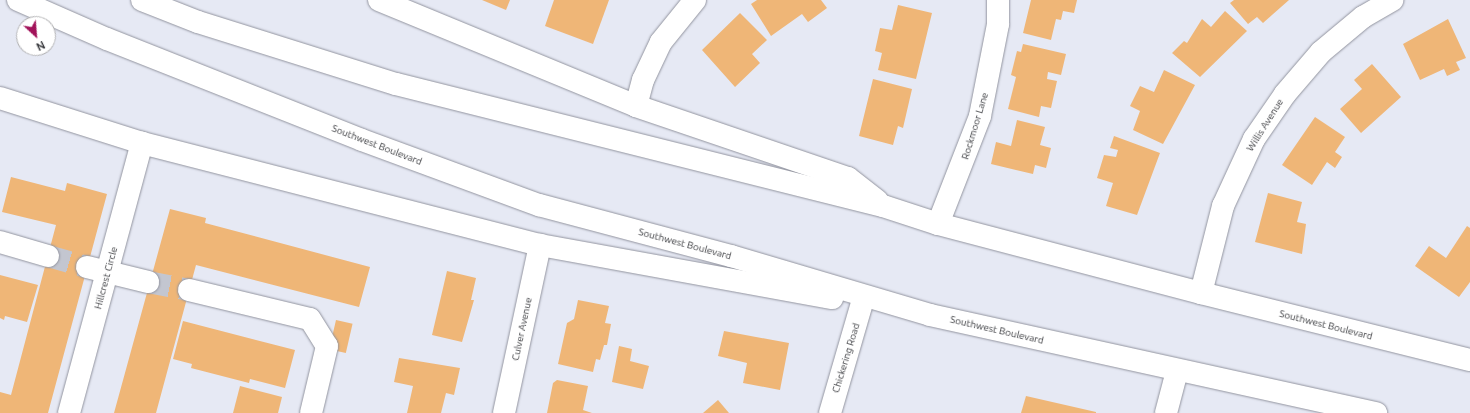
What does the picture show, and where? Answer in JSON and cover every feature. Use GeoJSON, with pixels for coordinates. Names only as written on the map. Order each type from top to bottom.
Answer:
{"type":"FeatureCollection","features":[{"type":"Feature","properties":{"kind":"main road","name":"Southwest Boulevard"},"geometry":{"type":"LineString","coordinates":[[18,0],[107,39],[355,137],[539,205],[731,256],[930,315],[1376,413]]}},
{"type":"Feature","properties":{"kind":"main road","name":"Southwest Boulevard"},"geometry":{"type":"LineString","coordinates":[[142,0],[206,24],[396,84],[883,206],[938,224],[1201,293],[1470,360]]}},
{"type":"Feature","properties":{"kind":"main road"},"geometry":{"type":"LineString","coordinates":[[379,0],[636,106],[848,178],[883,206]]}},
{"type":"Feature","properties":{"kind":"main road"},"geometry":{"type":"LineString","coordinates":[[636,106],[643,80],[661,42],[695,0]]}},
{"type":"Feature","properties":{"kind":"main road","name":"Rockmoor Lane"},"geometry":{"type":"LineString","coordinates":[[938,224],[980,116],[998,24],[998,0]]}},
{"type":"Feature","properties":{"kind":"main road","name":"Willis Avenue"},"geometry":{"type":"LineString","coordinates":[[1201,293],[1222,206],[1254,139],[1285,94],[1322,52],[1363,17],[1393,0]]}},
{"type":"Feature","properties":{"kind":"main road"},"geometry":{"type":"LineString","coordinates":[[0,98],[142,143],[540,244],[930,315]]}},
{"type":"Feature","properties":{"kind":"main road","name":"Hillcrest Circle"},"geometry":{"type":"LineString","coordinates":[[69,413],[97,270],[142,143]]}},
{"type":"Feature","properties":{"kind":"main road"},"geometry":{"type":"LineString","coordinates":[[0,242],[48,256]]}},
{"type":"Feature","properties":{"kind":"main road","name":"Culver Avenue"},"geometry":{"type":"LineString","coordinates":[[504,413],[540,244]]}},
{"type":"Feature","properties":{"kind":"main road"},"geometry":{"type":"LineString","coordinates":[[97,270],[148,282]]}},
{"type":"Feature","properties":{"kind":"main road"},"geometry":{"type":"LineString","coordinates":[[189,290],[310,319],[326,346],[311,413]]}},
{"type":"Feature","properties":{"kind":"main road","name":"Chickering Road"},"geometry":{"type":"LineString","coordinates":[[830,413],[862,303]]}},
{"type":"Feature","properties":{"kind":"main road"},"geometry":{"type":"LineString","coordinates":[[1166,413],[1177,370]]}},
{"type":"Feature","properties":{"kind":"building"},"geometry":{"type":"Polygon","coordinates":[[[482,0],[510,0],[506,10],[482,0]]]}},
{"type":"Feature","properties":{"kind":"building"},"geometry":{"type":"Polygon","coordinates":[[[554,0],[609,0],[593,44],[545,26],[554,0]]]}},
{"type":"Feature","properties":{"kind":"building"},"geometry":{"type":"Polygon","coordinates":[[[757,0],[821,0],[827,8],[808,22],[802,14],[771,36],[751,4],[757,0]]]}},
{"type":"Feature","properties":{"kind":"building"},"geometry":{"type":"Polygon","coordinates":[[[1031,0],[1077,0],[1074,13],[1063,11],[1061,20],[1056,19],[1051,40],[1023,33],[1031,0]]]}},
{"type":"Feature","properties":{"kind":"building"},"geometry":{"type":"Polygon","coordinates":[[[1234,0],[1289,0],[1263,23],[1257,17],[1248,24],[1230,3],[1234,0]]]}},
{"type":"Feature","properties":{"kind":"building"},"geometry":{"type":"Polygon","coordinates":[[[898,5],[932,13],[916,79],[878,70],[882,53],[875,51],[880,28],[892,30],[898,5]]]}},
{"type":"Feature","properties":{"kind":"building"},"geometry":{"type":"Polygon","coordinates":[[[1225,11],[1247,31],[1200,77],[1172,53],[1184,41],[1187,43],[1202,19],[1211,27],[1225,11]]]}},
{"type":"Feature","properties":{"kind":"building"},"geometry":{"type":"Polygon","coordinates":[[[740,13],[767,40],[752,54],[760,63],[735,87],[702,50],[740,13]]]}},
{"type":"Feature","properties":{"kind":"building"},"geometry":{"type":"Polygon","coordinates":[[[1448,19],[1466,58],[1456,62],[1460,70],[1447,76],[1444,69],[1420,80],[1403,44],[1448,19]]]}},
{"type":"Feature","properties":{"kind":"building"},"geometry":{"type":"Polygon","coordinates":[[[1023,44],[1066,54],[1061,75],[1048,72],[1047,79],[1057,81],[1051,108],[1041,106],[1039,117],[1008,109],[1016,77],[1011,75],[1017,51],[1021,52],[1023,44]]]}},
{"type":"Feature","properties":{"kind":"building"},"geometry":{"type":"Polygon","coordinates":[[[1372,64],[1401,97],[1361,133],[1340,109],[1362,89],[1354,80],[1372,64]]]}},
{"type":"Feature","properties":{"kind":"building"},"geometry":{"type":"Polygon","coordinates":[[[1164,70],[1195,85],[1163,144],[1133,130],[1140,111],[1130,106],[1140,86],[1154,92],[1164,70]]]}},
{"type":"Feature","properties":{"kind":"building"},"geometry":{"type":"Polygon","coordinates":[[[873,79],[912,89],[903,128],[898,126],[893,145],[859,136],[873,79]]]}},
{"type":"Feature","properties":{"kind":"building"},"geometry":{"type":"Polygon","coordinates":[[[1315,117],[1345,137],[1335,152],[1342,157],[1335,168],[1327,162],[1312,185],[1282,165],[1315,117]]]}},
{"type":"Feature","properties":{"kind":"building"},"geometry":{"type":"Polygon","coordinates":[[[1017,120],[1045,127],[1040,145],[1051,148],[1046,168],[1035,165],[1033,174],[991,164],[996,142],[1011,146],[1017,120]]]}},
{"type":"Feature","properties":{"kind":"building"},"geometry":{"type":"Polygon","coordinates":[[[1114,136],[1160,153],[1137,215],[1106,206],[1113,183],[1097,178],[1104,155],[1116,157],[1118,150],[1110,148],[1114,136]]]}},
{"type":"Feature","properties":{"kind":"building"},"geometry":{"type":"Polygon","coordinates":[[[11,177],[65,191],[67,183],[107,194],[48,413],[0,413],[0,392],[11,395],[56,225],[2,212],[11,177]]]}},
{"type":"Feature","properties":{"kind":"building"},"geometry":{"type":"Polygon","coordinates":[[[1268,193],[1302,202],[1297,222],[1306,224],[1302,254],[1255,242],[1268,193]]]}},
{"type":"Feature","properties":{"kind":"building"},"geometry":{"type":"Polygon","coordinates":[[[170,209],[206,218],[205,223],[370,267],[359,307],[196,265],[156,413],[114,413],[170,209]]]}},
{"type":"Feature","properties":{"kind":"building"},"geometry":{"type":"Polygon","coordinates":[[[1467,226],[1470,228],[1470,282],[1459,297],[1415,266],[1429,246],[1446,258],[1467,226]]]}},
{"type":"Feature","properties":{"kind":"building"},"geometry":{"type":"Polygon","coordinates":[[[447,271],[476,278],[471,300],[474,300],[462,342],[432,335],[447,271]]]}},
{"type":"Feature","properties":{"kind":"building"},"geometry":{"type":"Polygon","coordinates":[[[0,275],[38,285],[27,322],[5,316],[4,320],[0,318],[0,275]]]}},
{"type":"Feature","properties":{"kind":"building"},"geometry":{"type":"Polygon","coordinates":[[[578,300],[609,306],[605,323],[611,324],[607,345],[604,345],[600,360],[596,359],[593,372],[558,364],[567,323],[574,319],[578,300]]]}},
{"type":"Feature","properties":{"kind":"building"},"geometry":{"type":"Polygon","coordinates":[[[336,320],[353,324],[346,353],[329,349],[336,320]]]}},
{"type":"Feature","properties":{"kind":"building"},"geometry":{"type":"Polygon","coordinates":[[[183,321],[295,350],[285,388],[250,379],[249,383],[191,368],[192,364],[173,359],[183,321]]]}},
{"type":"Feature","properties":{"kind":"building"},"geometry":{"type":"Polygon","coordinates":[[[724,331],[789,343],[780,390],[743,383],[747,363],[718,356],[724,331]]]}},
{"type":"Feature","properties":{"kind":"building"},"geometry":{"type":"Polygon","coordinates":[[[619,346],[632,349],[630,361],[649,366],[643,389],[612,382],[619,346]]]}},
{"type":"Feature","properties":{"kind":"building"},"geometry":{"type":"Polygon","coordinates":[[[399,358],[460,368],[454,395],[446,393],[441,413],[407,413],[413,386],[394,382],[399,358]]]}},
{"type":"Feature","properties":{"kind":"building"},"geometry":{"type":"Polygon","coordinates":[[[557,380],[588,386],[583,410],[592,413],[547,413],[553,383],[557,380]]]}},
{"type":"Feature","properties":{"kind":"building"},"geometry":{"type":"Polygon","coordinates":[[[240,386],[282,397],[278,413],[233,413],[240,386]]]}},
{"type":"Feature","properties":{"kind":"building"},"geometry":{"type":"Polygon","coordinates":[[[1026,396],[1096,412],[1096,413],[1021,413],[1026,396]]]}},
{"type":"Feature","properties":{"kind":"building"},"geometry":{"type":"Polygon","coordinates":[[[718,400],[729,413],[703,413],[718,400]]]}},
{"type":"Feature","properties":{"kind":"tunnel"},"geometry":{"type":"LineString","coordinates":[[48,256],[87,267]]}},
{"type":"Feature","properties":{"kind":"tunnel"},"geometry":{"type":"LineString","coordinates":[[148,282],[189,290]]}}]}
